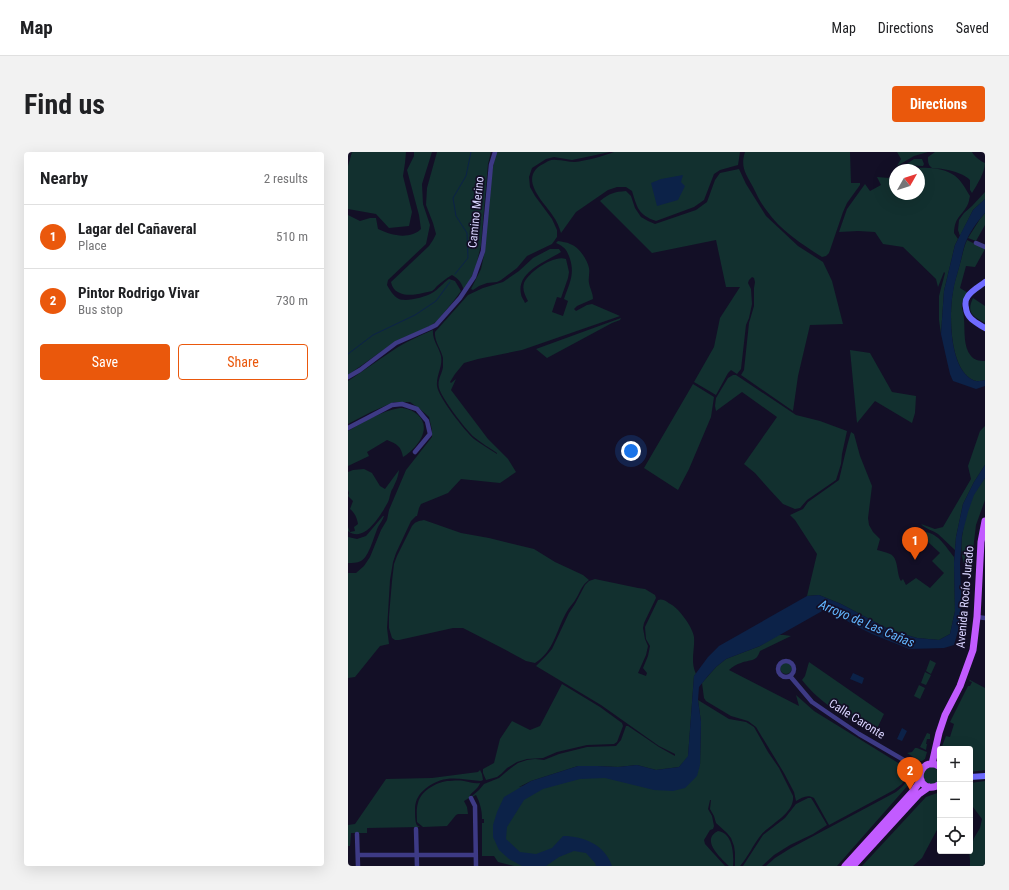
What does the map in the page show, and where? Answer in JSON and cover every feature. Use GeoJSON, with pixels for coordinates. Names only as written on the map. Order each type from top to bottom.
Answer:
{"type":"FeatureCollection","features":[{"type":"Feature","properties":{"kind":"main road","name":"Avenida Rocío Jurado"},"geometry":{"type":"LineString","coordinates":[[932,764],[938,733],[945,715],[960,686],[973,650],[981,542],[985,521]]}},
{"type":"Feature","properties":{"kind":"main road"},"geometry":{"type":"LineString","coordinates":[[937,766],[932,764],[928,765],[921,770],[920,774],[924,785],[934,788],[937,786]]}},
{"type":"Feature","properties":{"kind":"main road"},"geometry":{"type":"LineString","coordinates":[[845,866],[914,790],[921,780]]}},
{"type":"Feature","properties":{"kind":"main road"},"geometry":{"type":"LineString","coordinates":[[853,866],[919,794],[929,787]]}},
{"type":"Feature","properties":{"kind":"street","name":"Camino Merino"},"geometry":{"type":"LineString","coordinates":[[348,377],[360,370],[396,343],[436,325],[460,298],[474,277],[482,251],[491,165],[495,152]]}},
{"type":"Feature","properties":{"kind":"street"},"geometry":{"type":"LineString","coordinates":[[976,243],[985,247]]}},
{"type":"Feature","properties":{"kind":"street"},"geometry":{"type":"LineString","coordinates":[[985,282],[969,294],[966,298],[965,305],[966,312],[973,321],[985,328]]}},
{"type":"Feature","properties":{"kind":"street"},"geometry":{"type":"LineString","coordinates":[[348,428],[392,405],[402,404],[417,409],[427,421],[430,434],[415,452]]}},
{"type":"Feature","properties":{"kind":"street"},"geometry":{"type":"LineString","coordinates":[[976,617],[985,618]]}},
{"type":"Feature","properties":{"kind":"street","name":"Calle Caronte"},"geometry":{"type":"LineString","coordinates":[[790,676],[812,702],[859,734],[921,770]]}},
{"type":"Feature","properties":{"kind":"street"},"geometry":{"type":"LineString","coordinates":[[973,777],[985,776]]}},
{"type":"Feature","properties":{"kind":"street"},"geometry":{"type":"LineString","coordinates":[[471,798],[475,806],[476,866]]}},
{"type":"Feature","properties":{"kind":"street"},"geometry":{"type":"LineString","coordinates":[[416,829],[417,866]]}},
{"type":"Feature","properties":{"kind":"street"},"geometry":{"type":"LineString","coordinates":[[357,834],[358,866]]}},
{"type":"Feature","properties":{"kind":"street"},"geometry":{"type":"LineString","coordinates":[[358,855],[476,855]]}},
{"type":"Feature","properties":{"kind":"green space"},"geometry":{"type":"Polygon","coordinates":[[[352,152],[406,152],[403,176],[412,212],[409,226],[389,228],[376,214],[348,209],[348,166],[352,152]]]}},
{"type":"Feature","properties":{"kind":"green space"},"geometry":{"type":"Polygon","coordinates":[[[414,152],[432,152],[422,184],[423,204],[430,225],[426,244],[388,280],[387,285],[395,296],[402,300],[416,299],[429,295],[449,279],[455,281],[461,291],[437,321],[430,326],[396,341],[348,375],[348,215],[360,221],[376,218],[378,229],[395,235],[409,235],[421,229],[419,215],[407,170],[414,156],[414,152]]]}},
{"type":"Feature","properties":{"kind":"green space"},"geometry":{"type":"Polygon","coordinates":[[[437,152],[491,152],[488,164],[481,245],[476,266],[464,290],[460,281],[452,275],[432,291],[413,295],[399,293],[393,287],[391,282],[429,246],[436,234],[426,205],[427,188],[437,152]]]}},
{"type":"Feature","properties":{"kind":"green space"},"geometry":{"type":"Polygon","coordinates":[[[496,152],[610,152],[572,160],[554,157],[546,159],[532,168],[529,177],[530,187],[552,219],[557,230],[557,237],[552,244],[527,256],[517,268],[501,280],[487,283],[473,290],[471,289],[481,269],[484,255],[492,172],[496,152]]]}},
{"type":"Feature","properties":{"kind":"green space"},"geometry":{"type":"Polygon","coordinates":[[[614,152],[740,152],[738,165],[720,170],[714,174],[704,200],[694,207],[656,221],[645,216],[639,210],[632,191],[626,187],[617,187],[608,190],[576,212],[561,233],[556,220],[540,199],[534,188],[532,176],[535,170],[541,165],[552,160],[575,162],[584,161],[614,152]]]}},
{"type":"Feature","properties":{"kind":"green space"},"geometry":{"type":"Polygon","coordinates":[[[745,152],[850,152],[851,183],[860,183],[860,185],[847,203],[829,253],[826,256],[822,257],[800,242],[778,225],[772,218],[761,202],[746,174],[743,166],[745,152]]]}},
{"type":"Feature","properties":{"kind":"green space"},"geometry":{"type":"Polygon","coordinates":[[[897,152],[928,152],[914,156],[898,164],[901,159],[897,152]]]}},
{"type":"Feature","properties":{"kind":"green space"},"geometry":{"type":"Polygon","coordinates":[[[935,152],[972,152],[977,158],[985,163],[982,174],[972,193],[970,190],[970,180],[967,177],[952,171],[931,167],[928,163],[928,157],[935,152]]]}},
{"type":"Feature","properties":{"kind":"green space"},"geometry":{"type":"Polygon","coordinates":[[[914,159],[922,159],[924,164],[906,164],[914,159]]]}},
{"type":"Feature","properties":{"kind":"green space"},"geometry":{"type":"Polygon","coordinates":[[[925,168],[947,171],[957,178],[970,196],[968,205],[957,221],[955,228],[954,233],[958,239],[955,245],[944,291],[941,334],[939,320],[939,296],[944,272],[938,287],[936,279],[903,247],[883,244],[875,232],[839,232],[847,209],[865,184],[870,191],[881,185],[877,177],[889,178],[889,200],[925,200],[925,168]]]}},
{"type":"Feature","properties":{"kind":"green space"},"geometry":{"type":"Polygon","coordinates":[[[739,169],[746,184],[766,216],[798,246],[823,262],[832,281],[843,324],[810,325],[798,376],[793,411],[741,375],[744,370],[749,323],[754,306],[754,278],[752,277],[748,283],[751,289],[752,304],[746,325],[741,369],[737,374],[731,370],[728,373],[716,395],[694,382],[714,347],[720,318],[740,287],[726,287],[716,240],[652,253],[600,201],[612,193],[626,191],[631,196],[635,208],[641,217],[655,224],[696,210],[707,202],[715,180],[720,173],[739,169]]]}},
{"type":"Feature","properties":{"kind":"green space"},"geometry":{"type":"Polygon","coordinates":[[[985,192],[985,199],[973,210],[960,236],[958,230],[959,220],[985,192]]]}},
{"type":"Feature","properties":{"kind":"green space"},"geometry":{"type":"Polygon","coordinates":[[[985,213],[985,225],[976,241],[968,238],[980,219],[985,213]]]}},
{"type":"Feature","properties":{"kind":"green space"},"geometry":{"type":"Polygon","coordinates":[[[967,240],[985,249],[975,267],[966,266],[960,288],[968,293],[962,303],[962,309],[968,352],[974,358],[985,361],[985,380],[979,381],[973,380],[965,374],[959,365],[952,340],[951,313],[953,288],[967,240]]]}},
{"type":"Feature","properties":{"kind":"green space"},"geometry":{"type":"Polygon","coordinates":[[[558,241],[567,243],[576,248],[584,257],[589,268],[589,285],[593,299],[577,306],[574,309],[576,311],[592,304],[620,316],[522,350],[464,363],[455,374],[450,382],[451,383],[456,379],[451,390],[488,439],[508,459],[516,472],[500,483],[461,479],[448,493],[421,504],[417,516],[411,521],[393,562],[390,580],[387,628],[389,644],[380,646],[355,677],[348,678],[348,573],[356,573],[364,566],[370,557],[381,530],[387,520],[389,510],[406,470],[432,437],[432,430],[429,417],[410,402],[394,402],[348,424],[348,381],[412,339],[433,330],[441,356],[437,386],[442,398],[452,414],[470,435],[497,454],[470,433],[441,393],[439,382],[443,367],[443,358],[435,332],[468,295],[483,288],[503,282],[519,271],[533,258],[550,249],[559,249],[561,252],[541,263],[528,273],[523,279],[521,295],[525,303],[528,301],[523,286],[536,269],[555,259],[566,259],[569,272],[568,278],[561,298],[557,297],[552,312],[563,316],[568,301],[564,299],[571,279],[572,270],[568,253],[564,247],[556,243],[558,241]]]}},
{"type":"Feature","properties":{"kind":"green space"},"geometry":{"type":"Polygon","coordinates":[[[973,298],[985,306],[985,323],[972,314],[970,307],[973,298]]]}},
{"type":"Feature","properties":{"kind":"green space"},"geometry":{"type":"Polygon","coordinates":[[[621,318],[620,320],[547,358],[536,349],[621,318]]]}},
{"type":"Feature","properties":{"kind":"green space"},"geometry":{"type":"Polygon","coordinates":[[[850,350],[870,353],[892,392],[916,396],[915,413],[912,423],[875,401],[857,423],[850,350]]]}},
{"type":"Feature","properties":{"kind":"green space"},"geometry":{"type":"Polygon","coordinates":[[[736,375],[796,415],[820,421],[847,431],[841,464],[836,480],[807,500],[800,508],[795,509],[783,504],[755,473],[744,464],[777,417],[742,392],[716,411],[716,398],[728,378],[736,375]]]}},
{"type":"Feature","properties":{"kind":"green space"},"geometry":{"type":"Polygon","coordinates":[[[693,384],[714,397],[711,417],[689,469],[678,490],[644,468],[693,384]]]}},
{"type":"Feature","properties":{"kind":"green space"},"geometry":{"type":"Polygon","coordinates":[[[400,408],[407,409],[418,415],[424,426],[421,438],[413,449],[403,457],[398,446],[387,440],[367,452],[369,456],[348,466],[348,431],[379,414],[400,408]]]}},
{"type":"Feature","properties":{"kind":"green space"},"geometry":{"type":"Polygon","coordinates":[[[985,426],[985,465],[974,482],[963,504],[956,537],[955,550],[938,534],[921,524],[935,529],[943,527],[971,479],[968,466],[980,431],[985,426]]]}},
{"type":"Feature","properties":{"kind":"green space"},"geometry":{"type":"Polygon","coordinates":[[[851,432],[854,434],[860,456],[872,486],[868,518],[869,525],[873,532],[880,539],[877,550],[893,556],[901,581],[903,579],[906,585],[916,578],[930,588],[944,573],[932,561],[940,553],[918,532],[930,533],[935,536],[943,543],[954,557],[955,611],[950,634],[939,640],[917,638],[890,630],[841,604],[819,595],[807,596],[817,554],[795,520],[790,515],[803,509],[808,502],[839,480],[851,432]]]}},
{"type":"Feature","properties":{"kind":"green space"},"geometry":{"type":"Polygon","coordinates":[[[364,469],[372,473],[380,486],[385,489],[399,470],[389,500],[381,514],[366,531],[360,534],[350,532],[355,531],[354,527],[358,524],[356,516],[350,509],[353,501],[348,496],[348,472],[364,469]]]}},
{"type":"Feature","properties":{"kind":"green space"},"geometry":{"type":"Polygon","coordinates":[[[985,478],[985,500],[976,525],[972,579],[965,568],[961,545],[962,536],[965,519],[973,496],[985,478]]]}},
{"type":"Feature","properties":{"kind":"green space"},"geometry":{"type":"Polygon","coordinates":[[[383,516],[384,517],[364,559],[359,562],[348,563],[348,537],[357,539],[366,536],[383,516]]]}},
{"type":"Feature","properties":{"kind":"green space"},"geometry":{"type":"Polygon","coordinates":[[[424,520],[461,533],[534,549],[555,562],[583,575],[589,580],[583,586],[567,611],[551,647],[535,663],[526,661],[463,628],[453,628],[399,640],[392,638],[389,628],[389,616],[394,564],[412,526],[417,522],[424,520]]]}},
{"type":"Feature","properties":{"kind":"green space"},"geometry":{"type":"Polygon","coordinates":[[[595,579],[645,589],[655,595],[656,598],[644,623],[643,628],[645,639],[648,646],[646,655],[638,673],[646,676],[647,673],[643,668],[650,646],[646,639],[645,627],[658,600],[665,601],[675,607],[686,620],[691,629],[694,637],[693,665],[696,674],[694,676],[688,757],[679,767],[656,770],[637,765],[618,767],[578,766],[531,781],[519,787],[585,770],[620,781],[700,765],[701,722],[698,700],[729,719],[746,722],[754,727],[779,768],[793,796],[793,802],[790,808],[761,835],[740,866],[735,866],[734,846],[731,838],[716,823],[710,809],[711,800],[708,809],[712,816],[714,826],[704,840],[705,844],[725,866],[514,866],[498,862],[494,856],[482,856],[482,823],[484,823],[484,819],[482,819],[479,801],[476,795],[472,796],[484,784],[499,778],[518,763],[535,759],[544,760],[559,754],[587,747],[616,746],[621,740],[626,726],[675,756],[675,754],[659,746],[601,705],[536,666],[552,649],[569,613],[585,585],[589,581],[595,579]]]}},
{"type":"Feature","properties":{"kind":"green space"},"geometry":{"type":"Polygon","coordinates":[[[778,635],[791,636],[760,651],[755,659],[738,664],[729,670],[799,706],[796,695],[814,711],[908,769],[906,771],[906,778],[902,784],[894,790],[829,825],[814,798],[807,796],[796,801],[794,792],[784,773],[756,727],[748,721],[731,716],[706,701],[704,698],[702,683],[716,667],[726,659],[760,646],[778,635]]]}},
{"type":"Feature","properties":{"kind":"green space"},"geometry":{"type":"Polygon","coordinates":[[[930,660],[936,663],[931,674],[926,671],[930,660]]]}},
{"type":"Feature","properties":{"kind":"green space"},"geometry":{"type":"Polygon","coordinates":[[[786,662],[790,664],[792,668],[790,672],[786,674],[782,672],[780,668],[782,664],[786,662]]]}},
{"type":"Feature","properties":{"kind":"green space"},"geometry":{"type":"Polygon","coordinates":[[[809,662],[884,714],[874,735],[827,704],[810,689],[802,680],[805,676],[809,662]]]}},
{"type":"Feature","properties":{"kind":"green space"},"geometry":{"type":"Polygon","coordinates":[[[925,672],[931,675],[926,685],[921,683],[925,672]]]}},
{"type":"Feature","properties":{"kind":"green space"},"geometry":{"type":"Polygon","coordinates":[[[970,680],[985,688],[985,770],[973,772],[973,746],[942,746],[946,736],[950,737],[954,724],[950,722],[968,686],[970,686],[972,682],[969,681],[970,680]]]}},
{"type":"Feature","properties":{"kind":"green space"},"geometry":{"type":"Polygon","coordinates":[[[562,684],[600,707],[622,723],[623,726],[617,742],[614,744],[587,745],[557,752],[543,758],[527,759],[517,762],[507,768],[497,777],[486,780],[483,769],[494,763],[500,739],[512,721],[530,730],[540,726],[562,684]]]}},
{"type":"Feature","properties":{"kind":"green space"},"geometry":{"type":"Polygon","coordinates":[[[919,685],[925,688],[920,699],[914,696],[919,685]]]}},
{"type":"Feature","properties":{"kind":"green space"},"geometry":{"type":"Polygon","coordinates":[[[927,733],[930,734],[930,739],[927,739],[926,750],[920,747],[927,733]]]}},
{"type":"Feature","properties":{"kind":"green space"},"geometry":{"type":"Polygon","coordinates":[[[915,748],[927,752],[925,759],[920,761],[907,753],[912,752],[915,748]]]}},
{"type":"Feature","properties":{"kind":"green space"},"geometry":{"type":"Polygon","coordinates":[[[929,768],[937,769],[937,783],[932,785],[926,782],[923,776],[929,768]]]}},
{"type":"Feature","properties":{"kind":"green space"},"geometry":{"type":"Polygon","coordinates":[[[480,770],[483,780],[481,781],[446,779],[425,789],[419,795],[415,807],[416,824],[420,827],[367,828],[367,833],[351,833],[350,846],[348,846],[348,825],[355,824],[386,779],[432,778],[478,772],[480,770]]]}},
{"type":"Feature","properties":{"kind":"green space"},"geometry":{"type":"Polygon","coordinates":[[[909,772],[910,783],[837,866],[766,866],[775,858],[791,848],[896,792],[905,784],[909,772]]]}},
{"type":"Feature","properties":{"kind":"green space"},"geometry":{"type":"Polygon","coordinates":[[[447,781],[480,783],[469,798],[464,801],[468,814],[456,815],[447,826],[423,827],[417,822],[417,808],[422,795],[429,788],[447,781]]]}},
{"type":"Feature","properties":{"kind":"green space"},"geometry":{"type":"Polygon","coordinates":[[[985,781],[985,866],[970,866],[969,854],[973,854],[973,841],[980,828],[982,819],[973,807],[973,783],[985,781]]]}},
{"type":"Feature","properties":{"kind":"green space"},"geometry":{"type":"Polygon","coordinates":[[[937,793],[937,830],[922,858],[913,866],[862,866],[926,797],[937,793]]]}},
{"type":"Feature","properties":{"kind":"green space"},"geometry":{"type":"Polygon","coordinates":[[[811,798],[827,825],[774,855],[762,866],[743,866],[763,835],[785,818],[796,804],[811,798]]]}},
{"type":"Feature","properties":{"kind":"green space"},"geometry":{"type":"Polygon","coordinates":[[[718,831],[727,836],[730,840],[733,850],[733,866],[729,866],[717,854],[711,844],[713,835],[718,831]]]}},
{"type":"Feature","properties":{"kind":"water"},"geometry":{"type":"Polygon","coordinates":[[[683,175],[681,182],[685,186],[678,200],[657,206],[651,183],[661,179],[683,175]]]}},
{"type":"Feature","properties":{"kind":"water"},"geometry":{"type":"Polygon","coordinates":[[[985,199],[985,213],[971,232],[964,247],[954,287],[951,313],[952,340],[959,365],[965,374],[973,380],[985,380],[985,386],[976,389],[953,381],[941,334],[944,291],[955,245],[973,210],[985,199]]]}},
{"type":"Feature","properties":{"kind":"water","name":"Arroyo de Las Cañas"},"geometry":{"type":"Polygon","coordinates":[[[985,465],[985,478],[974,495],[962,535],[960,564],[960,624],[954,645],[944,648],[909,649],[872,634],[836,614],[824,610],[760,646],[726,659],[716,667],[699,687],[698,700],[701,722],[700,765],[697,776],[685,788],[673,791],[654,790],[605,778],[580,779],[543,789],[524,800],[507,827],[506,839],[520,852],[536,854],[552,848],[563,836],[571,836],[586,840],[599,847],[609,859],[612,866],[596,866],[586,853],[574,851],[559,857],[546,866],[522,866],[509,859],[499,850],[493,837],[493,825],[497,812],[504,797],[531,781],[578,766],[618,767],[637,765],[656,770],[679,767],[688,756],[694,676],[708,657],[719,646],[807,596],[819,595],[841,604],[890,630],[917,638],[939,640],[950,634],[955,611],[954,563],[956,537],[963,504],[974,482],[985,465]]]}},
{"type":"Feature","properties":{"kind":"water"},"geometry":{"type":"Polygon","coordinates":[[[853,673],[864,678],[862,684],[850,679],[853,673]]]}},
{"type":"Feature","properties":{"kind":"water"},"geometry":{"type":"Polygon","coordinates":[[[902,728],[907,731],[902,741],[897,739],[902,728]]]}},
{"type":"Feature","properties":{"kind":"waterway"},"geometry":{"type":"LineString","coordinates":[[455,274],[468,258],[467,233],[456,216],[453,198],[466,176],[471,152]]}},
{"type":"Feature","properties":{"kind":"waterway"},"geometry":{"type":"LineString","coordinates":[[348,354],[373,335],[415,315],[436,301],[450,282]]}},
{"type":"Feature","properties":{"kind":"place","name":"Lagar del Cañaveral"},"geometry":{"type":"Point","coordinates":[915,560]}},
{"type":"Feature","properties":{"kind":"place","name":"Pintor Rodrigo Vivar"},"geometry":{"type":"Point","coordinates":[910,790]}}]}
